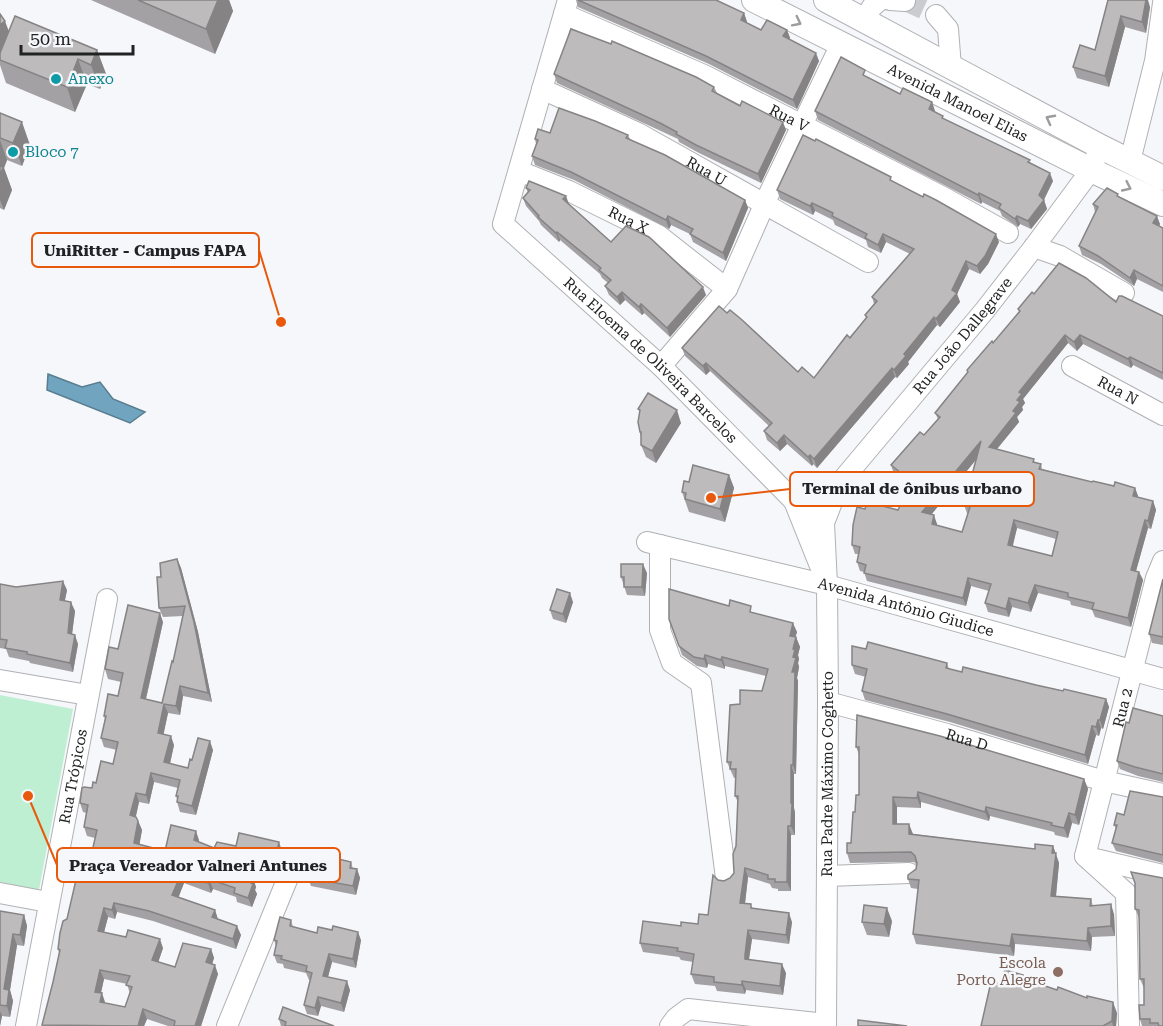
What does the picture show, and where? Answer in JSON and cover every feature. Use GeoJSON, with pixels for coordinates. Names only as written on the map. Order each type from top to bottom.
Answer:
{"type":"FeatureCollection","features":[{"type":"Feature","properties":{"kind":"main road","name":"Avenida Manoel Elias"},"geometry":{"type":"LineString","coordinates":[[754,0],[1163,204]]}},
{"type":"Feature","properties":{"kind":"main road","name":"Avenida Manoel Elias"},"geometry":{"type":"LineString","coordinates":[[826,0],[1163,178]]}},
{"type":"Feature","properties":{"kind":"street"},"geometry":{"type":"LineString","coordinates":[[864,20],[880,0]]}},
{"type":"Feature","properties":{"kind":"street"},"geometry":{"type":"LineString","coordinates":[[1130,161],[1155,61],[1163,3]]}},
{"type":"Feature","properties":{"kind":"street"},"geometry":{"type":"LineString","coordinates":[[519,171],[566,7]]}},
{"type":"Feature","properties":{"kind":"street","name":"Rua V"},"geometry":{"type":"LineString","coordinates":[[566,7],[803,124],[1008,233]]}},
{"type":"Feature","properties":{"kind":"street"},"geometry":{"type":"LineString","coordinates":[[936,15],[948,29],[951,67]]}},
{"type":"Feature","properties":{"kind":"street"},"geometry":{"type":"LineString","coordinates":[[661,366],[727,289],[841,44]]}},
{"type":"Feature","properties":{"kind":"street","name":"Rua U"},"geometry":{"type":"LineString","coordinates":[[542,89],[638,133],[766,201],[868,262]]}},
{"type":"Feature","properties":{"kind":"street","name":"Rua João Dallegrave"},"geometry":{"type":"LineString","coordinates":[[824,523],[839,484],[1035,247],[1091,170],[1101,147]]}},
{"type":"Feature","properties":{"kind":"street","name":"Rua Eloema de Oliveira Barcelos"},"geometry":{"type":"LineString","coordinates":[[519,171],[503,224],[661,366],[794,501],[824,523]]}},
{"type":"Feature","properties":{"kind":"street","name":"Rua X"},"geometry":{"type":"LineString","coordinates":[[519,171],[569,191],[658,235],[727,289]]}},
{"type":"Feature","properties":{"kind":"street"},"geometry":{"type":"LineString","coordinates":[[1035,247],[1060,256],[1124,292]]}},
{"type":"Feature","properties":{"kind":"street","name":"Rua N"},"geometry":{"type":"LineString","coordinates":[[1072,366],[1163,415]]}},
{"type":"Feature","properties":{"kind":"street"},"geometry":{"type":"LineString","coordinates":[[827,585],[794,501],[833,500]]}},
{"type":"Feature","properties":{"kind":"street","name":"Rua Padre Máximo Coghetto"},"geometry":{"type":"LineString","coordinates":[[824,523],[828,702],[826,1025]]}},
{"type":"Feature","properties":{"kind":"street","name":"Avenida Antônio Giudice"},"geometry":{"type":"LineString","coordinates":[[726,878],[700,682],[672,663],[660,630],[654,543],[827,585],[1163,679]]}},
{"type":"Feature","properties":{"kind":"street","name":"Rua 2"},"geometry":{"type":"LineString","coordinates":[[1085,856],[1156,578],[1163,561]]}},
{"type":"Feature","properties":{"kind":"street","name":"Rua Trópicos"},"geometry":{"type":"LineString","coordinates":[[26,1026],[107,599]]}},
{"type":"Feature","properties":{"kind":"street"},"geometry":{"type":"LineString","coordinates":[[0,680],[88,695]]}},
{"type":"Feature","properties":{"kind":"street","name":"Rua D"},"geometry":{"type":"LineString","coordinates":[[828,702],[947,734],[1104,781],[1163,794]]}},
{"type":"Feature","properties":{"kind":"street"},"geometry":{"type":"LineString","coordinates":[[1085,856],[1163,875]]}},
{"type":"Feature","properties":{"kind":"street"},"geometry":{"type":"LineString","coordinates":[[1085,856],[1126,893],[1129,1026]]}},
{"type":"Feature","properties":{"kind":"street"},"geometry":{"type":"LineString","coordinates":[[227,1026],[296,858]]}},
{"type":"Feature","properties":{"kind":"street"},"geometry":{"type":"LineString","coordinates":[[827,876],[909,873]]}},
{"type":"Feature","properties":{"kind":"street"},"geometry":{"type":"LineString","coordinates":[[0,893],[48,903]]}},
{"type":"Feature","properties":{"kind":"street"},"geometry":{"type":"LineString","coordinates":[[670,1026],[688,1009],[826,1025]]}},
{"type":"Feature","properties":{"kind":"green space"},"geometry":{"type":"Polygon","coordinates":[[[0,695],[73,709],[39,890],[0,882],[0,695]]]}},
{"type":"Feature","properties":{"kind":"water"},"geometry":{"type":"Polygon","coordinates":[[[48,374],[82,387],[100,382],[113,399],[145,412],[130,423],[47,390],[48,374]]]}},
{"type":"Feature","properties":{"kind":"building"},"geometry":{"type":"Polygon","coordinates":[[[138,0],[218,0],[206,29],[138,0]]]}},
{"type":"Feature","properties":{"kind":"building"},"geometry":{"type":"Polygon","coordinates":[[[578,0],[716,0],[744,13],[741,20],[761,30],[767,20],[787,30],[783,36],[816,53],[793,100],[706,56],[578,0]]]}},
{"type":"Feature","properties":{"kind":"building"},"geometry":{"type":"Polygon","coordinates":[[[1108,0],[1146,0],[1142,22],[1121,16],[1105,76],[1073,67],[1080,45],[1095,50],[1108,0]]]}},
{"type":"Feature","properties":{"kind":"building"},"geometry":{"type":"Polygon","coordinates":[[[0,14],[5,21],[0,25],[0,14]]]}},
{"type":"Feature","properties":{"kind":"building"},"geometry":{"type":"Polygon","coordinates":[[[15,16],[97,50],[91,65],[78,59],[67,87],[0,60],[0,53],[15,16]]]}},
{"type":"Feature","properties":{"kind":"building"},"geometry":{"type":"Polygon","coordinates":[[[571,29],[611,44],[612,41],[696,77],[714,87],[712,91],[740,106],[742,101],[783,122],[758,174],[696,145],[660,123],[554,74],[571,29]]]}},
{"type":"Feature","properties":{"kind":"building"},"geometry":{"type":"Polygon","coordinates":[[[841,57],[865,70],[863,75],[900,94],[903,88],[932,102],[929,109],[943,116],[942,118],[1030,160],[1028,162],[1050,173],[1039,195],[1044,200],[1028,221],[1017,216],[1015,219],[999,208],[1001,204],[979,193],[978,195],[815,111],[841,57]]]}},
{"type":"Feature","properties":{"kind":"building"},"geometry":{"type":"Polygon","coordinates":[[[559,108],[628,135],[626,138],[665,155],[745,200],[723,253],[690,234],[693,229],[668,216],[666,220],[571,172],[532,156],[538,140],[535,139],[538,129],[550,133],[559,108]]]}},
{"type":"Feature","properties":{"kind":"building"},"geometry":{"type":"Polygon","coordinates":[[[0,113],[22,122],[13,143],[0,138],[0,113]]]}},
{"type":"Feature","properties":{"kind":"building"},"geometry":{"type":"Polygon","coordinates":[[[803,135],[815,141],[816,139],[891,177],[890,180],[923,197],[924,194],[936,200],[996,234],[977,266],[966,261],[952,290],[957,293],[936,319],[934,317],[904,354],[906,356],[894,370],[892,368],[814,459],[810,455],[808,457],[784,435],[777,443],[764,431],[772,423],[706,363],[703,366],[682,348],[719,306],[727,313],[730,310],[741,319],[798,372],[802,367],[814,378],[847,335],[850,338],[867,317],[865,315],[877,301],[872,297],[914,249],[883,234],[878,245],[865,238],[867,234],[832,216],[833,213],[812,203],[810,206],[777,190],[803,135]]]}},
{"type":"Feature","properties":{"kind":"building"},"geometry":{"type":"Polygon","coordinates":[[[529,181],[566,196],[563,199],[611,242],[626,226],[649,237],[703,287],[667,328],[641,304],[639,307],[622,292],[617,297],[605,286],[611,280],[599,270],[601,268],[538,217],[523,198],[530,190],[526,188],[529,181]]]}},
{"type":"Feature","properties":{"kind":"building"},"geometry":{"type":"Polygon","coordinates":[[[1107,188],[1118,194],[1117,196],[1157,216],[1153,223],[1163,228],[1163,286],[1134,270],[1130,278],[1079,246],[1098,207],[1093,204],[1107,188]]]}},
{"type":"Feature","properties":{"kind":"building"},"geometry":{"type":"Polygon","coordinates":[[[1059,263],[1086,278],[1116,302],[1119,296],[1122,296],[1163,316],[1163,373],[1130,357],[1128,359],[1080,335],[1074,342],[1065,335],[1019,392],[1022,394],[1017,400],[1020,402],[1013,411],[1016,413],[989,447],[1034,459],[1033,462],[1041,464],[1039,469],[1092,482],[1114,486],[1115,482],[1135,488],[1133,496],[1153,501],[1148,521],[1145,520],[1131,570],[1139,572],[1128,618],[1092,609],[1094,603],[1068,597],[1068,593],[1035,585],[1028,603],[1009,598],[1006,609],[985,603],[991,584],[968,578],[963,598],[864,573],[866,565],[857,562],[860,547],[852,545],[857,507],[865,509],[867,502],[898,510],[906,492],[895,482],[894,479],[900,472],[891,465],[920,432],[924,435],[940,417],[935,413],[968,372],[967,370],[1020,311],[1018,309],[1032,292],[1034,294],[1059,263]],[[981,441],[922,512],[934,515],[932,524],[962,532],[970,507],[964,505],[981,441]],[[1014,520],[1008,545],[1052,556],[1058,532],[1014,520]]]}},
{"type":"Feature","properties":{"kind":"building"},"geometry":{"type":"Polygon","coordinates":[[[648,393],[677,410],[652,451],[641,445],[638,422],[640,410],[638,409],[648,393]]]}},
{"type":"Feature","properties":{"kind":"building"},"geometry":{"type":"Polygon","coordinates":[[[693,465],[729,475],[720,509],[685,499],[686,493],[682,492],[684,481],[689,482],[693,465]]]}},
{"type":"Feature","properties":{"kind":"building"},"geometry":{"type":"Polygon","coordinates":[[[177,559],[194,622],[208,693],[180,686],[176,706],[164,704],[158,733],[171,736],[164,762],[188,768],[198,738],[210,741],[192,806],[177,802],[178,796],[176,796],[180,780],[151,773],[146,795],[136,793],[130,815],[136,817],[138,821],[134,843],[165,851],[171,825],[196,831],[194,840],[214,848],[217,842],[236,846],[239,833],[279,842],[276,856],[252,849],[244,874],[253,877],[248,898],[234,893],[235,888],[209,879],[208,883],[181,874],[172,895],[215,910],[212,917],[237,926],[233,939],[149,911],[114,903],[112,910],[104,908],[98,931],[126,937],[128,930],[160,939],[152,960],[175,967],[183,943],[211,949],[206,962],[215,965],[195,1026],[174,1026],[175,1021],[143,1009],[138,1026],[42,1025],[60,950],[58,949],[63,921],[67,919],[82,854],[91,856],[97,830],[84,827],[88,805],[80,803],[82,788],[92,788],[93,782],[96,783],[101,761],[113,764],[118,742],[101,738],[108,694],[118,696],[123,673],[105,669],[109,647],[118,649],[128,605],[160,613],[141,698],[162,703],[173,662],[185,606],[159,608],[157,577],[161,577],[160,563],[177,559]],[[100,970],[95,992],[102,993],[100,1002],[125,1007],[132,987],[126,985],[130,976],[100,970]]]}},
{"type":"Feature","properties":{"kind":"building"},"geometry":{"type":"Polygon","coordinates":[[[621,564],[643,564],[642,587],[624,587],[621,564]]]}},
{"type":"Feature","properties":{"kind":"building"},"geometry":{"type":"Polygon","coordinates":[[[1163,579],[1163,637],[1149,634],[1163,579]]]}},
{"type":"Feature","properties":{"kind":"building"},"geometry":{"type":"Polygon","coordinates":[[[63,581],[60,600],[71,602],[68,633],[75,635],[70,663],[5,648],[7,640],[0,639],[0,584],[16,587],[63,581]]]}},
{"type":"Feature","properties":{"kind":"building"},"geometry":{"type":"Polygon","coordinates":[[[557,589],[570,593],[563,614],[550,610],[557,589]]]}},
{"type":"Feature","properties":{"kind":"building"},"geometry":{"type":"Polygon","coordinates":[[[669,589],[729,606],[730,600],[751,606],[750,612],[793,623],[790,636],[796,637],[793,657],[796,658],[792,672],[795,672],[793,765],[791,765],[792,804],[791,826],[788,826],[787,882],[775,882],[775,879],[768,879],[768,875],[745,868],[740,903],[751,904],[751,908],[789,913],[786,935],[748,930],[745,959],[782,964],[780,986],[742,981],[742,985],[714,982],[714,977],[691,974],[694,954],[677,951],[678,948],[640,943],[643,921],[681,926],[681,922],[698,924],[699,914],[708,915],[713,875],[718,880],[724,881],[734,873],[733,854],[736,846],[738,796],[735,796],[736,769],[730,769],[731,762],[727,762],[730,705],[740,704],[740,690],[762,691],[768,669],[722,657],[721,660],[705,655],[704,659],[694,657],[679,646],[669,619],[669,589]]]}},
{"type":"Feature","properties":{"kind":"building"},"geometry":{"type":"Polygon","coordinates":[[[868,642],[947,663],[946,668],[962,672],[963,667],[1106,699],[1100,720],[1096,727],[1092,726],[1085,755],[862,691],[867,669],[852,665],[852,646],[866,649],[868,642]]]}},
{"type":"Feature","properties":{"kind":"building"},"geometry":{"type":"Polygon","coordinates":[[[1133,708],[1163,716],[1163,774],[1117,761],[1126,722],[1129,723],[1133,708]]]}},
{"type":"Feature","properties":{"kind":"building"},"geometry":{"type":"Polygon","coordinates":[[[857,715],[940,736],[1084,779],[1075,815],[1069,813],[1064,828],[986,807],[985,812],[918,792],[917,798],[893,797],[893,824],[909,824],[909,834],[1035,849],[1035,844],[1053,846],[1052,853],[1056,853],[1051,896],[1091,899],[1090,906],[1111,904],[1111,926],[1088,928],[1087,941],[1012,934],[1010,946],[913,934],[919,880],[908,879],[908,875],[916,869],[915,856],[911,852],[847,853],[847,843],[851,843],[856,795],[859,795],[857,715]]]}},
{"type":"Feature","properties":{"kind":"building"},"geometry":{"type":"Polygon","coordinates":[[[1130,791],[1163,797],[1163,855],[1112,843],[1117,825],[1114,825],[1117,813],[1124,815],[1130,791]]]}},
{"type":"Feature","properties":{"kind":"building"},"geometry":{"type":"Polygon","coordinates":[[[314,853],[351,862],[350,868],[357,869],[353,886],[308,878],[314,853]]]}},
{"type":"Feature","properties":{"kind":"building"},"geometry":{"type":"Polygon","coordinates":[[[1131,872],[1163,878],[1163,1026],[1150,1023],[1150,1019],[1140,1019],[1139,1005],[1144,1005],[1144,979],[1140,979],[1139,910],[1135,909],[1135,883],[1131,872]]]}},
{"type":"Feature","properties":{"kind":"building"},"geometry":{"type":"Polygon","coordinates":[[[864,905],[887,908],[884,924],[862,922],[864,905]]]}},
{"type":"Feature","properties":{"kind":"building"},"geometry":{"type":"Polygon","coordinates":[[[0,911],[24,915],[20,935],[13,934],[4,989],[9,990],[7,1006],[0,1005],[0,911]]]}},
{"type":"Feature","properties":{"kind":"building"},"geometry":{"type":"Polygon","coordinates":[[[280,917],[291,920],[290,926],[317,933],[318,927],[332,930],[333,926],[358,932],[353,959],[329,954],[323,976],[347,981],[341,1003],[318,997],[315,1008],[304,1005],[312,973],[306,971],[307,966],[274,955],[277,941],[274,940],[280,917]]]}},
{"type":"Feature","properties":{"kind":"building"},"geometry":{"type":"Polygon","coordinates":[[[1005,970],[1057,990],[1058,987],[1087,998],[1087,996],[1113,1002],[1112,1021],[1103,1026],[981,1026],[991,982],[1001,984],[1005,970]]]}},
{"type":"Feature","properties":{"kind":"building"},"geometry":{"type":"Polygon","coordinates":[[[283,1007],[334,1026],[285,1026],[286,1022],[279,1019],[283,1007]]]}},
{"type":"Feature","properties":{"kind":"building"},"geometry":{"type":"Polygon","coordinates":[[[858,1020],[907,1026],[858,1026],[858,1020]]]}},
{"type":"Feature","properties":{"kind":"tunnel"},"geometry":{"type":"LineString","coordinates":[[905,1],[936,15]]}},
{"type":"Feature","properties":{"kind":"place","name":"Anexo"},"geometry":{"type":"Point","coordinates":[56,79]}},
{"type":"Feature","properties":{"kind":"place","name":"Bloco 7"},"geometry":{"type":"Point","coordinates":[13,152]}},
{"type":"Feature","properties":{"kind":"place","name":"UniRitter - Campus FAPA"},"geometry":{"type":"Point","coordinates":[281,322]}},
{"type":"Feature","properties":{"kind":"place","name":"Terminal de ônibus urbano"},"geometry":{"type":"Point","coordinates":[711,498]}},
{"type":"Feature","properties":{"kind":"place","name":"Praça Vereador Valneri Antunes"},"geometry":{"type":"Point","coordinates":[28,796]}},
{"type":"Feature","properties":{"kind":"place","name":"Escola Porto Alegre"},"geometry":{"type":"Point","coordinates":[1058,972]}}]}
